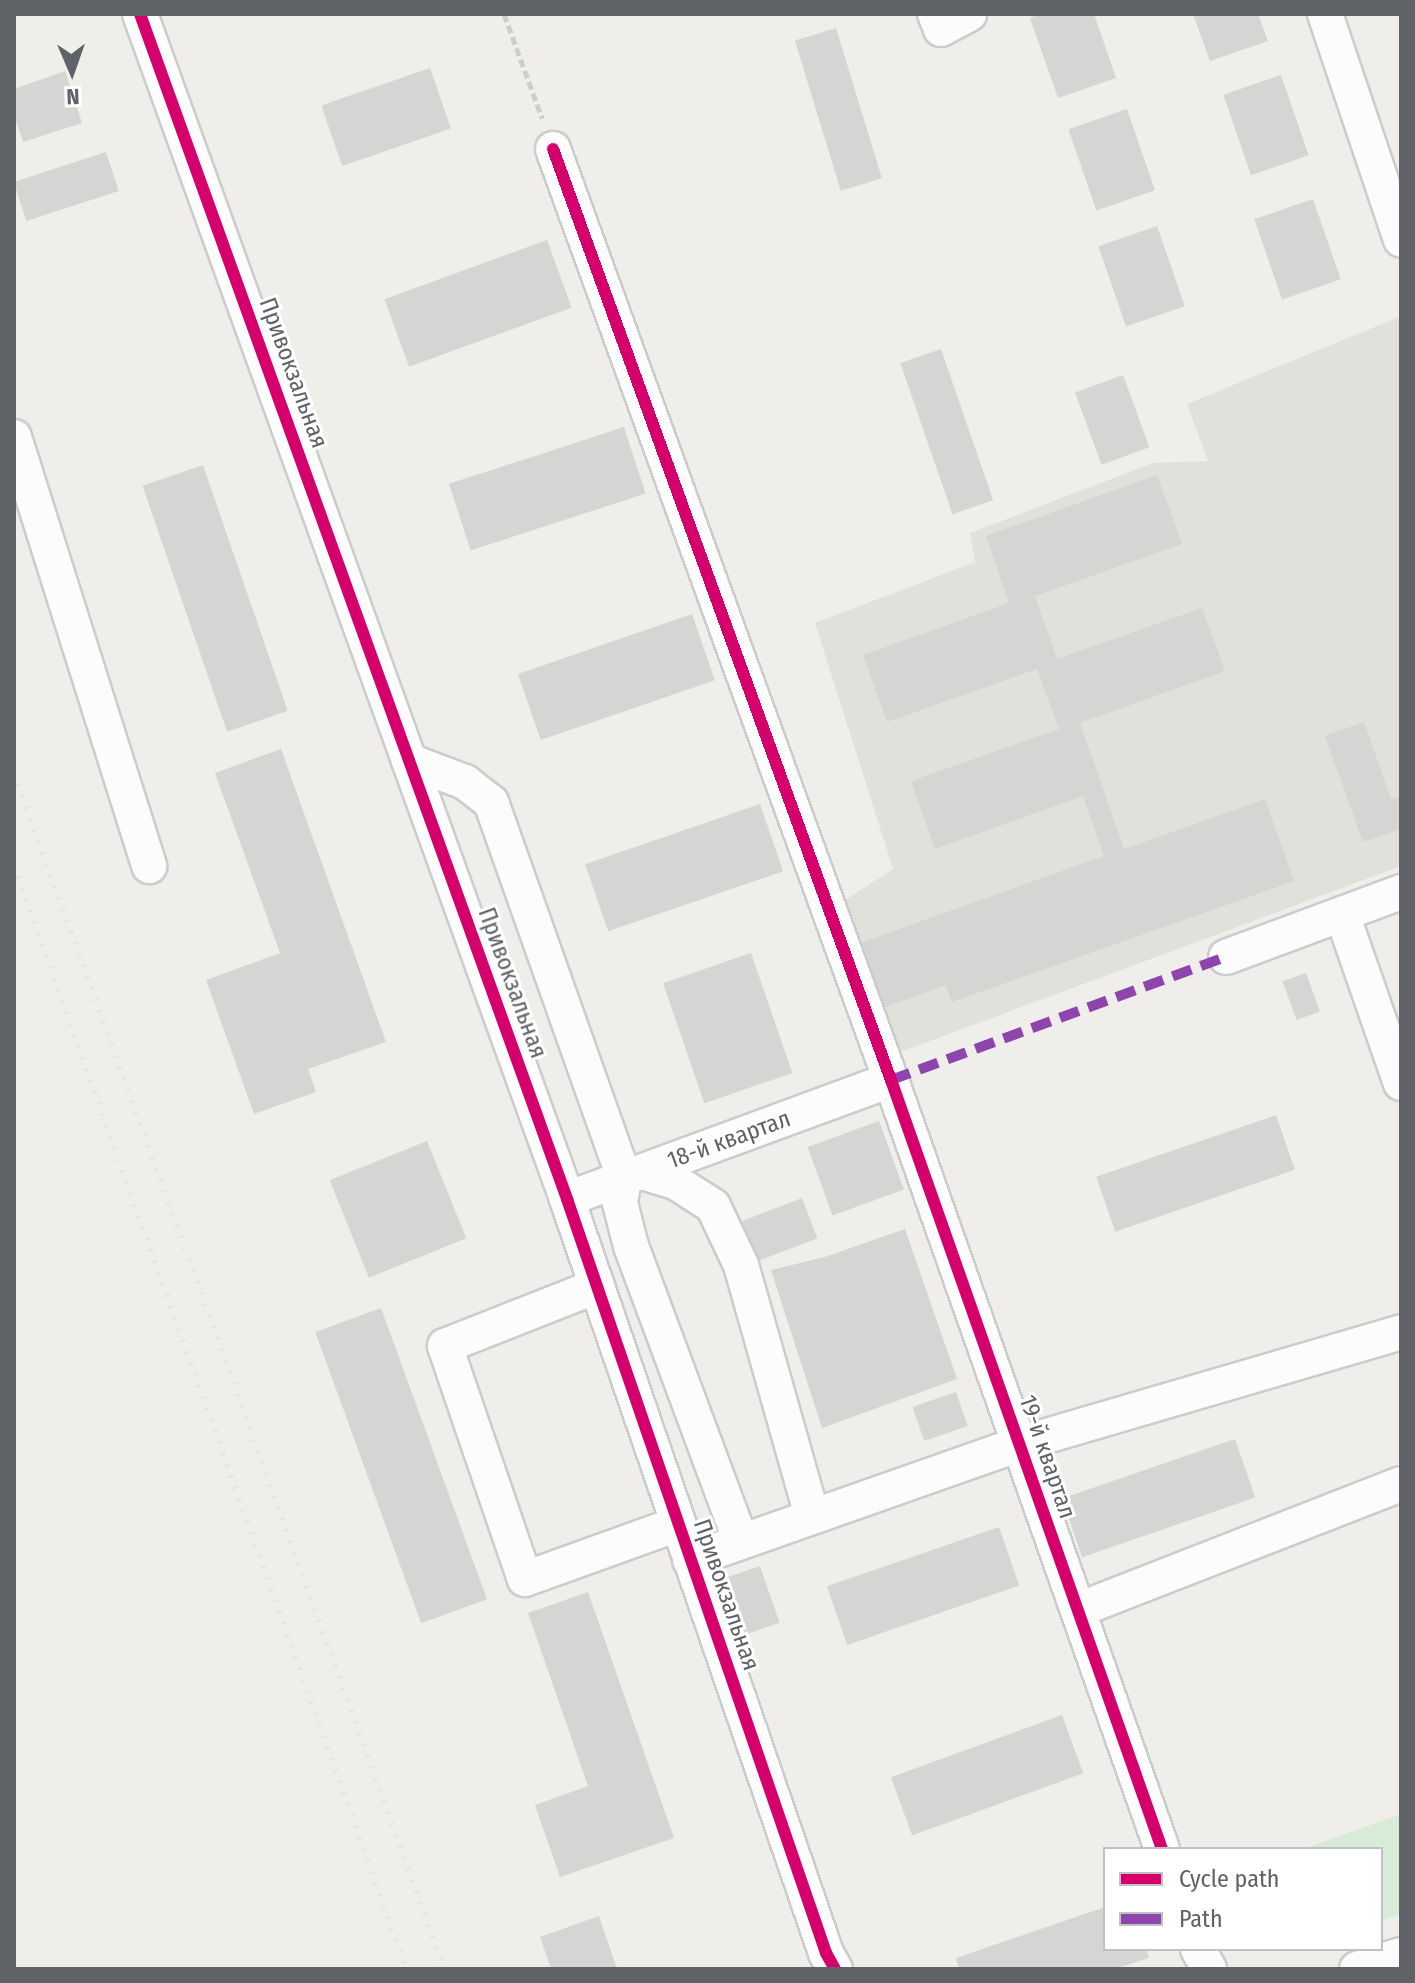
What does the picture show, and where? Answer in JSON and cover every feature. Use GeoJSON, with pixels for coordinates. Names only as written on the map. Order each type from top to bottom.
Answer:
{"type":"FeatureCollection","features":[{"type":"Feature","properties":{"kind":"street","name":"Привокзальная"},"geometry":{"type":"LineString","coordinates":[[140,14],[567,1199],[826,1953],[835,1969]]}},
{"type":"Feature","properties":{"kind":"street"},"geometry":{"type":"LineString","coordinates":[[935,14],[941,29],[969,14]]}},
{"type":"Feature","properties":{"kind":"street"},"geometry":{"type":"LineString","coordinates":[[1325,14],[1391,178],[1401,240]]}},
{"type":"Feature","properties":{"kind":"street","name":"19-й квартал"},"geometry":{"type":"LineString","coordinates":[[553,149],[891,1080],[1161,1847]]}},
{"type":"Feature","properties":{"kind":"street"},"geometry":{"type":"LineString","coordinates":[[14,437],[149,866]]}},
{"type":"Feature","properties":{"kind":"street"},"geometry":{"type":"LineString","coordinates":[[409,761],[465,782],[491,802],[633,1175],[620,1203],[631,1246],[741,1541]]}},
{"type":"Feature","properties":{"kind":"street"},"geometry":{"type":"LineString","coordinates":[[1226,957],[1401,892]]}},
{"type":"Feature","properties":{"kind":"street"},"geometry":{"type":"LineString","coordinates":[[1342,914],[1401,1083]]}},
{"type":"Feature","properties":{"kind":"street","name":"18-й квартал"},"geometry":{"type":"LineString","coordinates":[[567,1199],[891,1080]]}},
{"type":"Feature","properties":{"kind":"street"},"geometry":{"type":"LineString","coordinates":[[633,1175],[677,1183],[713,1206],[741,1265],[812,1516]]}},
{"type":"Feature","properties":{"kind":"street"},"geometry":{"type":"LineString","coordinates":[[597,1286],[445,1346],[525,1579],[678,1524]]}},
{"type":"Feature","properties":{"kind":"street"},"geometry":{"type":"LineString","coordinates":[[690,1560],[1019,1444],[1401,1332]]}},
{"type":"Feature","properties":{"kind":"street"},"geometry":{"type":"LineString","coordinates":[[1078,1610],[1401,1484]]}},
{"type":"Feature","properties":{"kind":"street"},"geometry":{"type":"LineString","coordinates":[[1199,1951],[1209,1969]]}},
{"type":"Feature","properties":{"kind":"street"},"geometry":{"type":"LineString","coordinates":[[1357,1969],[1401,1955]]}},
{"type":"Feature","properties":{"kind":"path"},"geometry":{"type":"LineString","coordinates":[[504,14],[553,149]]}},
{"type":"Feature","properties":{"kind":"shaded area"},"geometry":{"type":"Polygon","coordinates":[[[1399,317],[1401,866],[887,1057],[836,906],[893,869],[815,623],[975,562],[970,533],[1153,463],[1208,461],[1187,404],[1399,317]]]}},
{"type":"Feature","properties":{"kind":"green space"},"geometry":{"type":"Polygon","coordinates":[[[1401,1814],[1401,1914],[1383,1920],[1383,1847],[1309,1847],[1401,1814]]]}},
{"type":"Feature","properties":{"kind":"building"},"geometry":{"type":"Polygon","coordinates":[[[1040,14],[1094,14],[1116,78],[1058,98],[1030,18],[1040,14]]]}},
{"type":"Feature","properties":{"kind":"building"},"geometry":{"type":"Polygon","coordinates":[[[1193,14],[1258,14],[1268,41],[1210,61],[1193,14]]]}},
{"type":"Feature","properties":{"kind":"building"},"geometry":{"type":"Polygon","coordinates":[[[836,28],[882,178],[841,191],[795,41],[836,28]]]}},
{"type":"Feature","properties":{"kind":"building"},"geometry":{"type":"Polygon","coordinates":[[[430,68],[451,129],[342,166],[321,105],[430,68]]]}},
{"type":"Feature","properties":{"kind":"building"},"geometry":{"type":"Polygon","coordinates":[[[65,71],[82,123],[23,142],[14,115],[14,89],[65,71]]]}},
{"type":"Feature","properties":{"kind":"building"},"geometry":{"type":"Polygon","coordinates":[[[1281,75],[1309,155],[1251,175],[1223,95],[1281,75]]]}},
{"type":"Feature","properties":{"kind":"building"},"geometry":{"type":"Polygon","coordinates":[[[1127,109],[1155,190],[1096,210],[1068,129],[1127,109]]]}},
{"type":"Feature","properties":{"kind":"building"},"geometry":{"type":"Polygon","coordinates":[[[106,152],[119,191],[26,221],[14,182],[106,152]]]}},
{"type":"Feature","properties":{"kind":"building"},"geometry":{"type":"Polygon","coordinates":[[[1313,199],[1341,279],[1282,300],[1254,219],[1313,199]]]}},
{"type":"Feature","properties":{"kind":"building"},"geometry":{"type":"Polygon","coordinates":[[[1157,226],[1185,306],[1126,327],[1098,246],[1157,226]]]}},
{"type":"Feature","properties":{"kind":"building"},"geometry":{"type":"Polygon","coordinates":[[[547,240],[572,308],[409,367],[384,299],[547,240]]]}},
{"type":"Feature","properties":{"kind":"building"},"geometry":{"type":"Polygon","coordinates":[[[941,349],[993,500],[952,514],[900,363],[941,349]]]}},
{"type":"Feature","properties":{"kind":"building"},"geometry":{"type":"Polygon","coordinates":[[[1123,375],[1149,447],[1101,465],[1075,392],[1123,375]]]}},
{"type":"Feature","properties":{"kind":"building"},"geometry":{"type":"Polygon","coordinates":[[[624,427],[646,494],[471,550],[449,484],[624,427]]]}},
{"type":"Feature","properties":{"kind":"building"},"geometry":{"type":"Polygon","coordinates":[[[203,465],[288,711],[227,732],[142,486],[203,465]]]}},
{"type":"Feature","properties":{"kind":"building"},"geometry":{"type":"Polygon","coordinates":[[[1157,475],[1182,544],[1035,596],[1057,659],[1202,608],[1225,671],[1080,723],[1124,849],[1265,799],[1294,881],[952,1002],[946,985],[880,1009],[857,944],[1104,856],[1083,796],[935,849],[911,781],[1059,729],[1037,669],[887,722],[863,655],[1009,603],[986,536],[1157,475]]]}},
{"type":"Feature","properties":{"kind":"building"},"geometry":{"type":"Polygon","coordinates":[[[692,614],[715,680],[541,740],[518,674],[692,614]]]}},
{"type":"Feature","properties":{"kind":"building"},"geometry":{"type":"Polygon","coordinates":[[[1364,722],[1391,799],[1401,796],[1401,829],[1363,842],[1325,736],[1364,722]]]}},
{"type":"Feature","properties":{"kind":"building"},"geometry":{"type":"Polygon","coordinates":[[[281,749],[386,1042],[308,1069],[316,1092],[254,1114],[206,980],[280,953],[215,773],[281,749]]]}},
{"type":"Feature","properties":{"kind":"building"},"geometry":{"type":"Polygon","coordinates":[[[760,804],[783,871],[608,931],[585,864],[760,804]]]}},
{"type":"Feature","properties":{"kind":"building"},"geometry":{"type":"Polygon","coordinates":[[[751,953],[792,1073],[704,1103],[663,983],[751,953]]]}},
{"type":"Feature","properties":{"kind":"building"},"geometry":{"type":"Polygon","coordinates":[[[1306,973],[1320,1012],[1297,1020],[1283,982],[1306,973]]]}},
{"type":"Feature","properties":{"kind":"building"},"geometry":{"type":"Polygon","coordinates":[[[1276,1115],[1295,1170],[1115,1232],[1096,1177],[1276,1115]]]}},
{"type":"Feature","properties":{"kind":"building"},"geometry":{"type":"Polygon","coordinates":[[[879,1121],[904,1190],[833,1216],[808,1147],[879,1121]]]}},
{"type":"Feature","properties":{"kind":"building"},"geometry":{"type":"Polygon","coordinates":[[[427,1141],[466,1238],[369,1278],[330,1180],[427,1141]]]}},
{"type":"Feature","properties":{"kind":"building"},"geometry":{"type":"Polygon","coordinates":[[[802,1198],[817,1238],[758,1261],[742,1221],[802,1198]]]}},
{"type":"Feature","properties":{"kind":"building"},"geometry":{"type":"Polygon","coordinates":[[[905,1229],[957,1379],[822,1428],[771,1270],[825,1257],[905,1229]]]}},
{"type":"Feature","properties":{"kind":"building"},"geometry":{"type":"Polygon","coordinates":[[[381,1308],[487,1599],[421,1623],[315,1332],[381,1308]]]}},
{"type":"Feature","properties":{"kind":"building"},"geometry":{"type":"Polygon","coordinates":[[[956,1392],[968,1426],[924,1441],[913,1407],[956,1392]]]}},
{"type":"Feature","properties":{"kind":"building"},"geometry":{"type":"Polygon","coordinates":[[[1235,1439],[1255,1498],[1082,1557],[1062,1499],[1235,1439]]]}},
{"type":"Feature","properties":{"kind":"building"},"geometry":{"type":"Polygon","coordinates":[[[999,1527],[1019,1586],[847,1645],[827,1586],[999,1527]]]}},
{"type":"Feature","properties":{"kind":"building"},"geometry":{"type":"Polygon","coordinates":[[[760,1566],[780,1623],[745,1634],[726,1578],[760,1566]]]}},
{"type":"Feature","properties":{"kind":"building"},"geometry":{"type":"Polygon","coordinates":[[[588,1592],[674,1838],[560,1877],[535,1805],[588,1786],[528,1613],[588,1592]]]}},
{"type":"Feature","properties":{"kind":"building"},"geometry":{"type":"Polygon","coordinates":[[[1062,1715],[1083,1773],[912,1836],[891,1777],[1062,1715]]]}},
{"type":"Feature","properties":{"kind":"building"},"geometry":{"type":"Polygon","coordinates":[[[1103,1908],[1103,1951],[1147,1951],[1149,1958],[1115,1969],[959,1969],[956,1958],[1103,1908]]]}},
{"type":"Feature","properties":{"kind":"building"},"geometry":{"type":"Polygon","coordinates":[[[599,1916],[617,1969],[551,1969],[540,1937],[599,1916]]]}},
{"type":"Feature","properties":{"kind":"railway"},"geometry":{"type":"LineString","coordinates":[[14,773],[444,1969]]}},
{"type":"Feature","properties":{"kind":"railway"},"geometry":{"type":"LineString","coordinates":[[14,865],[406,1969]]}},
{"type":"Feature","properties":{"kind":"marked path"},"geometry":{"type":"LineString","coordinates":[[891,1080],[1226,957]]}},
{"type":"Feature","properties":{"kind":"cycle path"},"geometry":{"type":"LineString","coordinates":[[140,14],[567,1199],[826,1953],[835,1969]]}},
{"type":"Feature","properties":{"kind":"cycle path"},"geometry":{"type":"LineString","coordinates":[[553,149],[891,1080],[1161,1847]]}}]}
